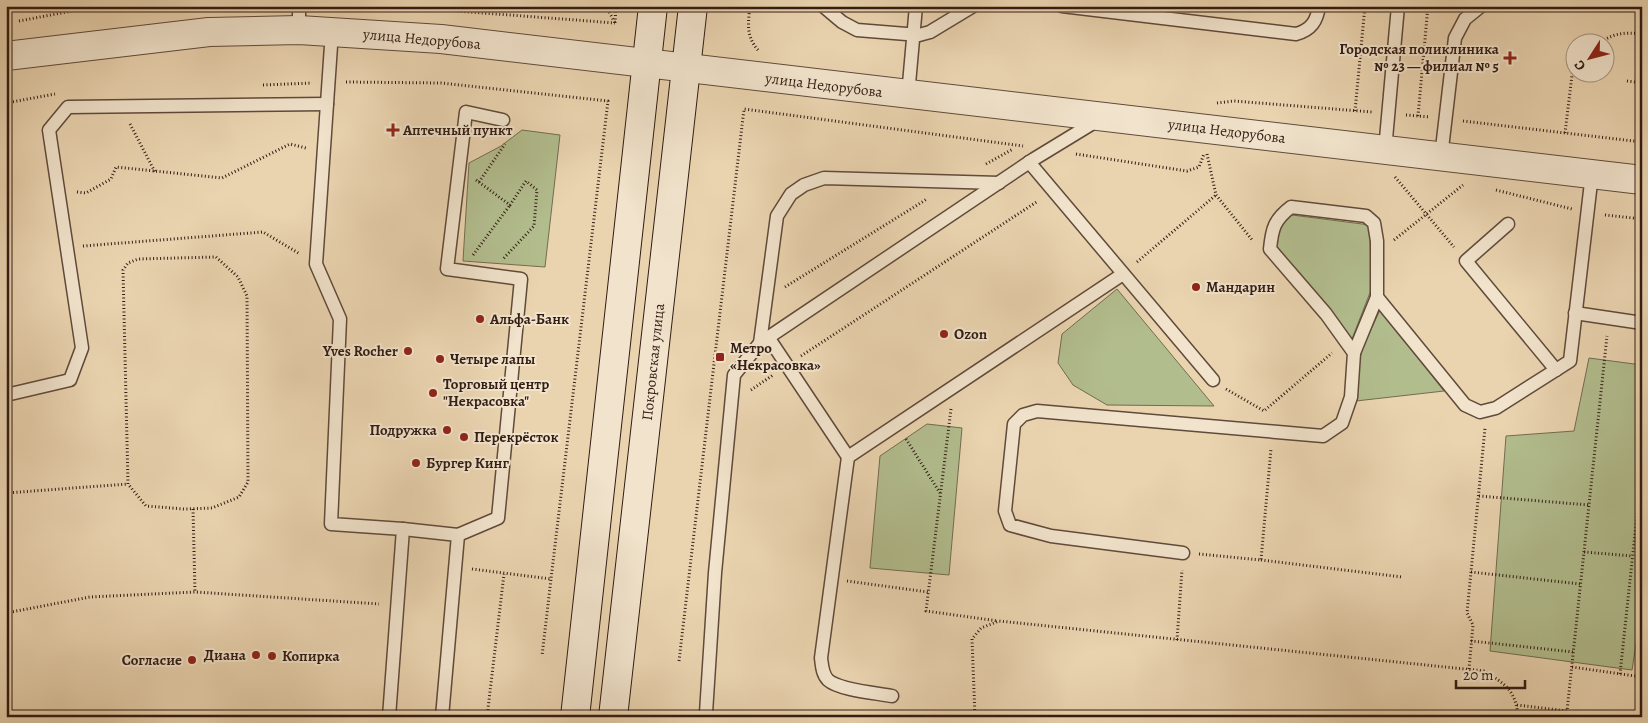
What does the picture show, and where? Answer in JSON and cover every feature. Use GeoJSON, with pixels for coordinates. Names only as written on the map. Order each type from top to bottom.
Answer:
{"type":"FeatureCollection","features":[{"type":"Feature","properties":{"kind":"street"},"geometry":{"type":"LineString","coordinates":[[575,717],[653,6]]}},
{"type":"Feature","properties":{"kind":"street","name":"Покровская улица"},"geometry":{"type":"LineString","coordinates":[[613,717],[693,6]]}},
{"type":"Feature","properties":{"kind":"street","name":"улица Недорубова"},"geometry":{"type":"LineString","coordinates":[[6,56],[209,32],[299,18],[332,31],[441,39],[908,95],[1207,128],[1389,162],[1441,157],[1642,180]]}},
{"type":"Feature","properties":{"kind":"lane"},"geometry":{"type":"LineString","coordinates":[[823,6],[842,22],[858,30],[914,35],[930,32],[973,6]]}},
{"type":"Feature","properties":{"kind":"lane"},"geometry":{"type":"LineString","coordinates":[[908,95],[916,6]]}},
{"type":"Feature","properties":{"kind":"lane"},"geometry":{"type":"LineString","coordinates":[[1062,6],[1296,34],[1303,32],[1313,24],[1319,6]]}},
{"type":"Feature","properties":{"kind":"lane"},"geometry":{"type":"LineString","coordinates":[[1389,162],[1388,113],[1398,6]]}},
{"type":"Feature","properties":{"kind":"lane"},"geometry":{"type":"LineString","coordinates":[[1441,157],[1456,38],[1465,19],[1481,6]]}},
{"type":"Feature","properties":{"kind":"lane"},"geometry":{"type":"LineString","coordinates":[[332,31],[316,264],[340,319],[331,524],[458,535],[498,518],[521,280],[447,270],[466,112],[503,120]]}},
{"type":"Feature","properties":{"kind":"lane"},"geometry":{"type":"LineString","coordinates":[[6,396],[70,380],[82,348],[48,130],[68,107],[327,104]]}},
{"type":"Feature","properties":{"kind":"lane"},"geometry":{"type":"LineString","coordinates":[[708,717],[706,713],[715,573],[734,375],[764,340],[1031,161],[1102,117]]}},
{"type":"Feature","properties":{"kind":"lane"},"geometry":{"type":"LineString","coordinates":[[1031,161],[1053,191],[1213,380]]}},
{"type":"Feature","properties":{"kind":"lane"},"geometry":{"type":"LineString","coordinates":[[1377,297],[1465,405],[1480,412],[1496,408],[1570,361],[1592,174]]}},
{"type":"Feature","properties":{"kind":"lane"},"geometry":{"type":"LineString","coordinates":[[892,696],[836,686],[826,679],[822,669],[821,658],[848,456],[787,366],[764,340],[766,299],[777,216],[791,194],[804,185],[824,178],[999,183]]}},
{"type":"Feature","properties":{"kind":"lane"},"geometry":{"type":"LineString","coordinates":[[1183,553],[1051,536],[1010,525],[1005,511],[1014,424],[1023,415],[1037,411],[1323,436],[1342,423],[1351,397],[1354,353],[1377,297],[1377,254],[1374,223],[1366,216],[1291,207],[1283,213],[1272,229],[1270,249],[1326,314],[1354,353]]}},
{"type":"Feature","properties":{"kind":"lane"},"geometry":{"type":"LineString","coordinates":[[1508,224],[1466,261],[1556,370]]}},
{"type":"Feature","properties":{"kind":"lane"},"geometry":{"type":"LineString","coordinates":[[848,456],[1124,274]]}},
{"type":"Feature","properties":{"kind":"lane"},"geometry":{"type":"LineString","coordinates":[[1575,313],[1642,323]]}},
{"type":"Feature","properties":{"kind":"lane"},"geometry":{"type":"LineString","coordinates":[[389,717],[403,529]]}},
{"type":"Feature","properties":{"kind":"lane"},"geometry":{"type":"LineString","coordinates":[[442,717],[458,535]]}},
{"type":"Feature","properties":{"kind":"path"},"geometry":{"type":"LineString","coordinates":[[15,22],[98,6]]}},
{"type":"Feature","properties":{"kind":"path"},"geometry":{"type":"LineString","coordinates":[[392,6],[615,23]]}},
{"type":"Feature","properties":{"kind":"path"},"geometry":{"type":"LineString","coordinates":[[606,6],[615,23]]}},
{"type":"Feature","properties":{"kind":"path"},"geometry":{"type":"LineString","coordinates":[[615,23],[616,6]]}},
{"type":"Feature","properties":{"kind":"path"},"geometry":{"type":"LineString","coordinates":[[1355,111],[1364,6]]}},
{"type":"Feature","properties":{"kind":"path"},"geometry":{"type":"LineString","coordinates":[[1428,6],[1418,116],[1642,142]]}},
{"type":"Feature","properties":{"kind":"path"},"geometry":{"type":"LineString","coordinates":[[1616,35],[1623,32],[1642,34]]}},
{"type":"Feature","properties":{"kind":"path"},"geometry":{"type":"LineString","coordinates":[[1627,81],[1642,83]]}},
{"type":"Feature","properties":{"kind":"path"},"geometry":{"type":"LineString","coordinates":[[1565,133],[1571,82]]}},
{"type":"Feature","properties":{"kind":"path"},"geometry":{"type":"LineString","coordinates":[[542,656],[608,101]]}},
{"type":"Feature","properties":{"kind":"path"},"geometry":{"type":"LineString","coordinates":[[1210,104],[1234,101],[1388,113]]}},
{"type":"Feature","properties":{"kind":"path"},"geometry":{"type":"LineString","coordinates":[[121,106],[156,172]]}},
{"type":"Feature","properties":{"kind":"path"},"geometry":{"type":"LineString","coordinates":[[679,661],[744,109],[1021,145],[952,183],[766,299]]}},
{"type":"Feature","properties":{"kind":"path"},"geometry":{"type":"LineString","coordinates":[[58,191],[86,193],[111,179],[116,167],[222,178],[290,144],[324,153]]}},
{"type":"Feature","properties":{"kind":"path"},"geometry":{"type":"LineString","coordinates":[[453,220],[505,144]]}},
{"type":"Feature","properties":{"kind":"path"},"geometry":{"type":"LineString","coordinates":[[1031,161],[1058,152],[1187,171],[1200,167],[1206,149],[1216,194],[1259,248]]}},
{"type":"Feature","properties":{"kind":"path"},"geometry":{"type":"LineString","coordinates":[[1389,162],[1427,214],[1466,261]]}},
{"type":"Feature","properties":{"kind":"path"},"geometry":{"type":"LineString","coordinates":[[459,169],[510,205]]}},
{"type":"Feature","properties":{"kind":"path"},"geometry":{"type":"LineString","coordinates":[[448,259],[468,262],[526,181],[537,190],[534,226],[497,266]]}},
{"type":"Feature","properties":{"kind":"path"},"geometry":{"type":"LineString","coordinates":[[1377,254],[1466,183]]}},
{"type":"Feature","properties":{"kind":"path"},"geometry":{"type":"LineString","coordinates":[[1494,190],[1588,213],[1642,220]]}},
{"type":"Feature","properties":{"kind":"path"},"geometry":{"type":"LineString","coordinates":[[750,390],[1053,191]]}},
{"type":"Feature","properties":{"kind":"path"},"geometry":{"type":"LineString","coordinates":[[1136,262],[1216,194]]}},
{"type":"Feature","properties":{"kind":"path"},"geometry":{"type":"LineString","coordinates":[[66,247],[263,232],[316,264]]}},
{"type":"Feature","properties":{"kind":"path"},"geometry":{"type":"LineString","coordinates":[[216,257],[238,277],[247,296],[248,482],[239,497],[212,508],[193,509],[146,506],[128,484],[123,270],[128,263],[138,259],[216,257]]}},
{"type":"Feature","properties":{"kind":"path"},"geometry":{"type":"LineString","coordinates":[[1517,705],[1567,711],[1609,318]]}},
{"type":"Feature","properties":{"kind":"path"},"geometry":{"type":"LineString","coordinates":[[1228,388],[1264,411],[1338,348]]}},
{"type":"Feature","properties":{"kind":"path"},"geometry":{"type":"LineString","coordinates":[[954,385],[926,611],[999,621],[1484,671],[1507,685],[1517,705],[1518,717]]}},
{"type":"Feature","properties":{"kind":"path"},"geometry":{"type":"LineString","coordinates":[[1469,669],[1473,626],[1467,613],[1487,410]]}},
{"type":"Feature","properties":{"kind":"path"},"geometry":{"type":"LineString","coordinates":[[897,424],[940,494]]}},
{"type":"Feature","properties":{"kind":"path"},"geometry":{"type":"LineString","coordinates":[[1261,560],[1272,432]]}},
{"type":"Feature","properties":{"kind":"path"},"geometry":{"type":"LineString","coordinates":[[1620,674],[1642,468]]}},
{"type":"Feature","properties":{"kind":"path"},"geometry":{"type":"LineString","coordinates":[[6,493],[128,484]]}},
{"type":"Feature","properties":{"kind":"path"},"geometry":{"type":"LineString","coordinates":[[1479,496],[1589,506]]}},
{"type":"Feature","properties":{"kind":"path"},"geometry":{"type":"LineString","coordinates":[[193,509],[195,592]]}},
{"type":"Feature","properties":{"kind":"path"},"geometry":{"type":"LineString","coordinates":[[1584,552],[1632,556]]}},
{"type":"Feature","properties":{"kind":"path"},"geometry":{"type":"LineString","coordinates":[[1177,640],[1183,553],[1261,560],[1402,577]]}},
{"type":"Feature","properties":{"kind":"path"},"geometry":{"type":"LineString","coordinates":[[455,566],[550,579]]}},
{"type":"Feature","properties":{"kind":"path"},"geometry":{"type":"LineString","coordinates":[[1471,572],[1580,584]]}},
{"type":"Feature","properties":{"kind":"path"},"geometry":{"type":"LineString","coordinates":[[487,717],[504,574]]}},
{"type":"Feature","properties":{"kind":"path"},"geometry":{"type":"LineString","coordinates":[[832,579],[928,592]]}},
{"type":"Feature","properties":{"kind":"path"},"geometry":{"type":"LineString","coordinates":[[6,613],[90,597],[195,592],[397,606]]}},
{"type":"Feature","properties":{"kind":"path"},"geometry":{"type":"LineString","coordinates":[[976,717],[972,639],[981,628],[999,621]]}},
{"type":"Feature","properties":{"kind":"path"},"geometry":{"type":"LineString","coordinates":[[1472,641],[1573,652]]}},
{"type":"Feature","properties":{"kind":"path"},"geometry":{"type":"LineString","coordinates":[[1572,667],[1642,677]]}},
{"type":"Feature","properties":{"kind":"path"},"geometry":{"type":"LineString","coordinates":[[892,696],[892,713],[929,717]]}},
{"type":"Feature","properties":{"kind":"green space"},"geometry":{"type":"Polygon","coordinates":[[[522,130],[560,135],[545,267],[463,261],[469,163],[501,146],[522,130]]]}},
{"type":"Feature","properties":{"kind":"green space"},"geometry":{"type":"Polygon","coordinates":[[[1292,215],[1370,225],[1371,290],[1352,339],[1276,248],[1278,228],[1292,215]]]}},
{"type":"Feature","properties":{"kind":"green space"},"geometry":{"type":"Polygon","coordinates":[[[1117,289],[1214,406],[1107,405],[1073,385],[1058,363],[1062,334],[1117,289]]]}},
{"type":"Feature","properties":{"kind":"green space"},"geometry":{"type":"Polygon","coordinates":[[[1380,310],[1444,391],[1356,401],[1360,353],[1380,310]]]}},
{"type":"Feature","properties":{"kind":"green space"},"geometry":{"type":"Polygon","coordinates":[[[1589,358],[1642,365],[1642,605],[1632,670],[1490,651],[1506,436],[1574,431],[1589,358]]]}},
{"type":"Feature","properties":{"kind":"green space"},"geometry":{"type":"Polygon","coordinates":[[[927,424],[962,428],[949,575],[870,568],[880,456],[927,424]]]}},
{"type":"Feature","properties":{"kind":"place","name":"Городская поликлиника № 23 — филиал № 5"},"geometry":{"type":"Point","coordinates":[1510,58]}},
{"type":"Feature","properties":{"kind":"place","name":"Аптечный пункт"},"geometry":{"type":"Point","coordinates":[393,130]}},
{"type":"Feature","properties":{"kind":"place","name":"Мандарин"},"geometry":{"type":"Point","coordinates":[1196,287]}},
{"type":"Feature","properties":{"kind":"place","name":"Альфа-Банк"},"geometry":{"type":"Point","coordinates":[480,319]}},
{"type":"Feature","properties":{"kind":"place","name":"Ozon"},"geometry":{"type":"Point","coordinates":[944,334]}},
{"type":"Feature","properties":{"kind":"place","name":"Yves Rocher"},"geometry":{"type":"Point","coordinates":[408,351]}},
{"type":"Feature","properties":{"kind":"place","name":"Метро «Некрасовка»"},"geometry":{"type":"Point","coordinates":[720,357]}},
{"type":"Feature","properties":{"kind":"place","name":"Четыре лапы"},"geometry":{"type":"Point","coordinates":[440,359]}},
{"type":"Feature","properties":{"kind":"place","name":"Торговый центр \"Некрасовка\""},"geometry":{"type":"Point","coordinates":[433,393]}},
{"type":"Feature","properties":{"kind":"place","name":"Подружка"},"geometry":{"type":"Point","coordinates":[447,430]}},
{"type":"Feature","properties":{"kind":"place","name":"Перекрёсток"},"geometry":{"type":"Point","coordinates":[464,437]}},
{"type":"Feature","properties":{"kind":"place","name":"Бургер Кинг"},"geometry":{"type":"Point","coordinates":[416,463]}},
{"type":"Feature","properties":{"kind":"place","name":"Диана"},"geometry":{"type":"Point","coordinates":[256,655]}},
{"type":"Feature","properties":{"kind":"place","name":"Копирка"},"geometry":{"type":"Point","coordinates":[272,656]}},
{"type":"Feature","properties":{"kind":"place","name":"Согласие"},"geometry":{"type":"Point","coordinates":[192,660]}}]}
